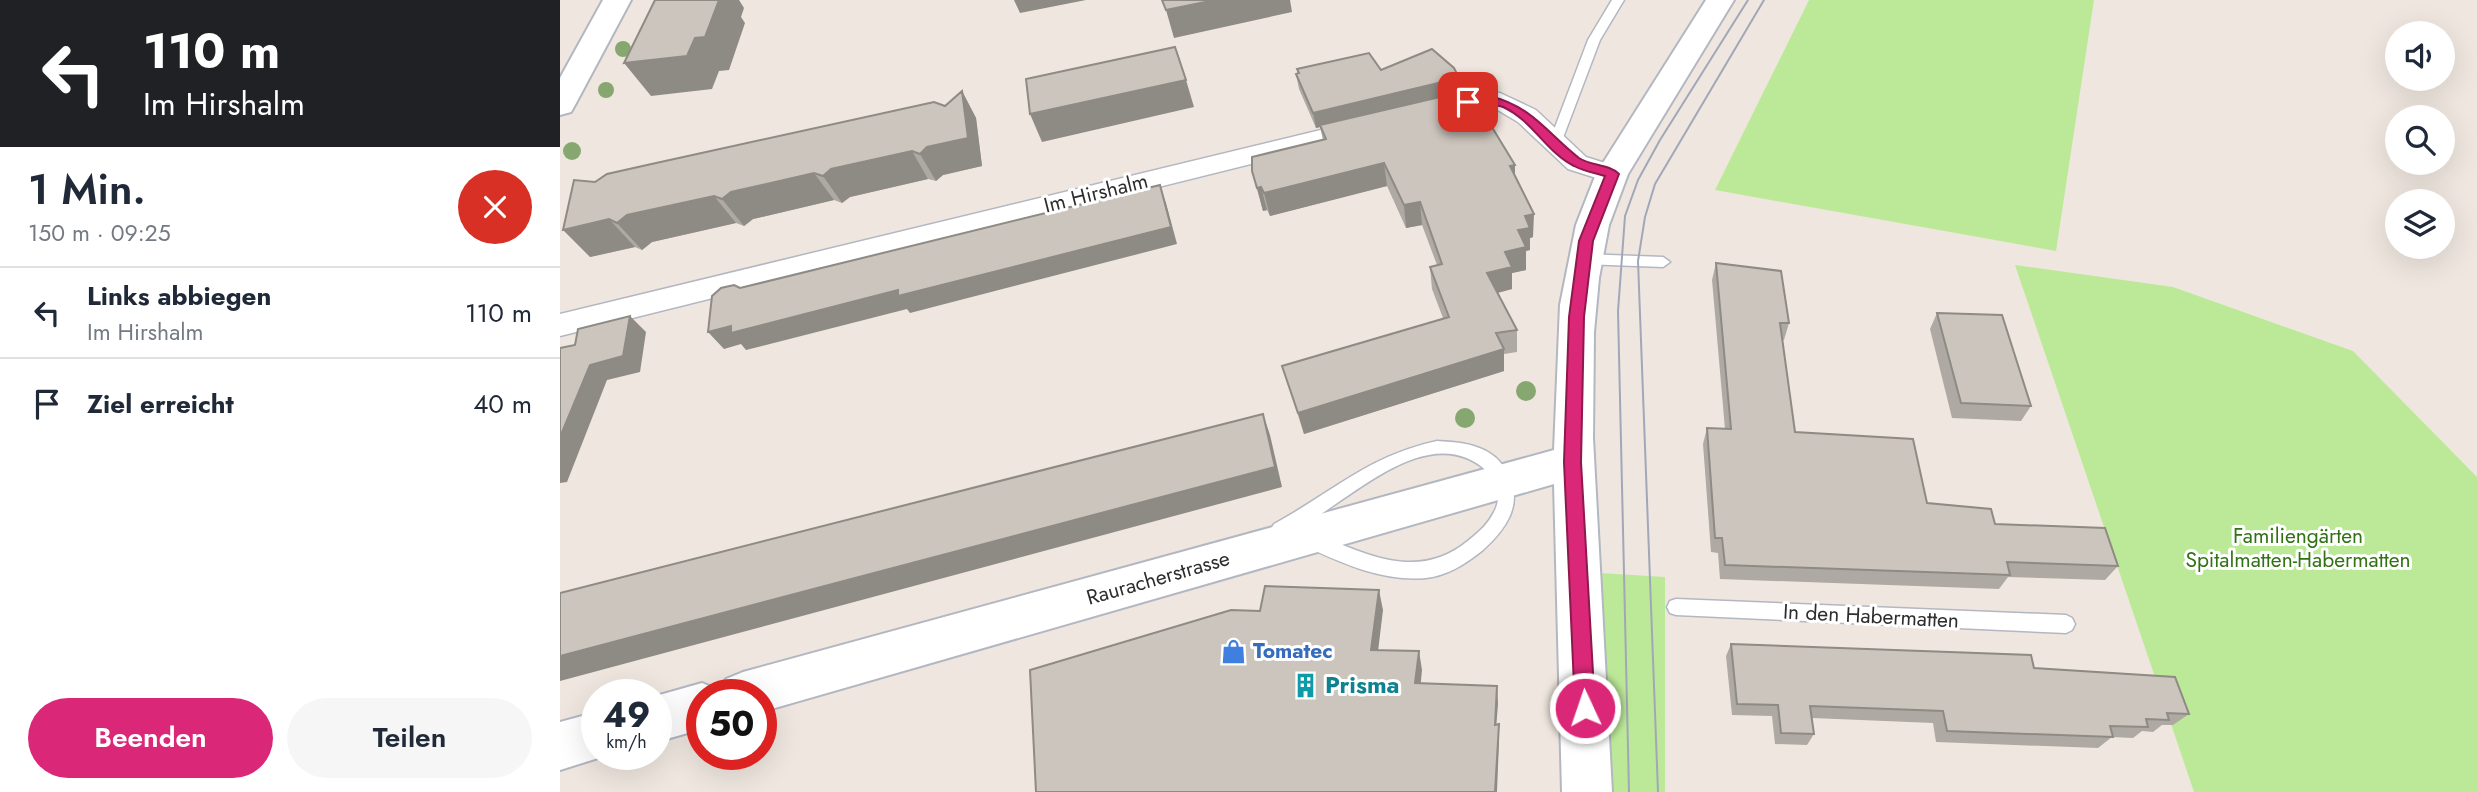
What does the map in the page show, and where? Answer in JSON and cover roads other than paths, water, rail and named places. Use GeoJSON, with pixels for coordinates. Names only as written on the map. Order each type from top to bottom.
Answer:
{"type":"FeatureCollection","features":[{"type":"Feature","properties":{"kind":"main road"},"geometry":{"type":"LineString","coordinates":[[564,93],[617,0]]}},
{"type":"Feature","properties":{"kind":"main road"},"geometry":{"type":"LineString","coordinates":[[1587,792],[1572,462],[1576,317],[1583,259],[1598,204],[1612,174],[1720,0]]}},
{"type":"Feature","properties":{"kind":"main road","name":"Rauracherstrasse"},"geometry":{"type":"LineString","coordinates":[[777,685],[1572,462]]}},
{"type":"Feature","properties":{"kind":"main road"},"geometry":{"type":"LineString","coordinates":[[560,746],[581,740]]}},
{"type":"Feature","properties":{"kind":"street"},"geometry":{"type":"LineString","coordinates":[[1413,115],[1468,102],[1500,101],[1527,116],[1577,163],[1612,174]]}},
{"type":"Feature","properties":{"kind":"street","name":"Im Hirshalm"},"geometry":{"type":"LineString","coordinates":[[560,325],[1386,122]]}},
{"type":"Feature","properties":{"kind":"lane"},"geometry":{"type":"LineString","coordinates":[[1555,143],[1594,40],[1618,0]]}},
{"type":"Feature","properties":{"kind":"lane"},"geometry":{"type":"LineString","coordinates":[[1583,259],[1663,262]]}},
{"type":"Feature","properties":{"kind":"lane"},"geometry":{"type":"LineString","coordinates":[[1210,563],[1302,518],[1382,466],[1408,453],[1432,448],[1467,449],[1487,457],[1500,472],[1503,481],[1507,498],[1501,522],[1486,540],[1449,564],[1439,567],[1404,570],[1350,559],[1304,537]]}},
{"type":"Feature","properties":{"kind":"lane","name":"In den Habermatten"},"geometry":{"type":"LineString","coordinates":[[1676,607],[2066,624]]}},
{"type":"Feature","properties":{"kind":"tram line"},"geometry":{"type":"LineString","coordinates":[[1629,792],[1618,311],[1625,216],[1638,180],[1660,140],[1748,0]]}},
{"type":"Feature","properties":{"kind":"tram line"},"geometry":{"type":"LineString","coordinates":[[1658,792],[1638,261],[1645,217],[1655,184],[1764,0]]}},
{"type":"Feature","properties":{"kind":"place","name":"Tomatec"},"geometry":{"type":"Point","coordinates":[1233,651]}},
{"type":"Feature","properties":{"kind":"place","name":"Prisma"},"geometry":{"type":"Point","coordinates":[1305,685]}},
{"type":"Feature","properties":{"kind":"park label","name":"Familiengärten Spitalmatten-Habermatten"},"geometry":{"type":"Point","coordinates":[2298,548]}}]}
